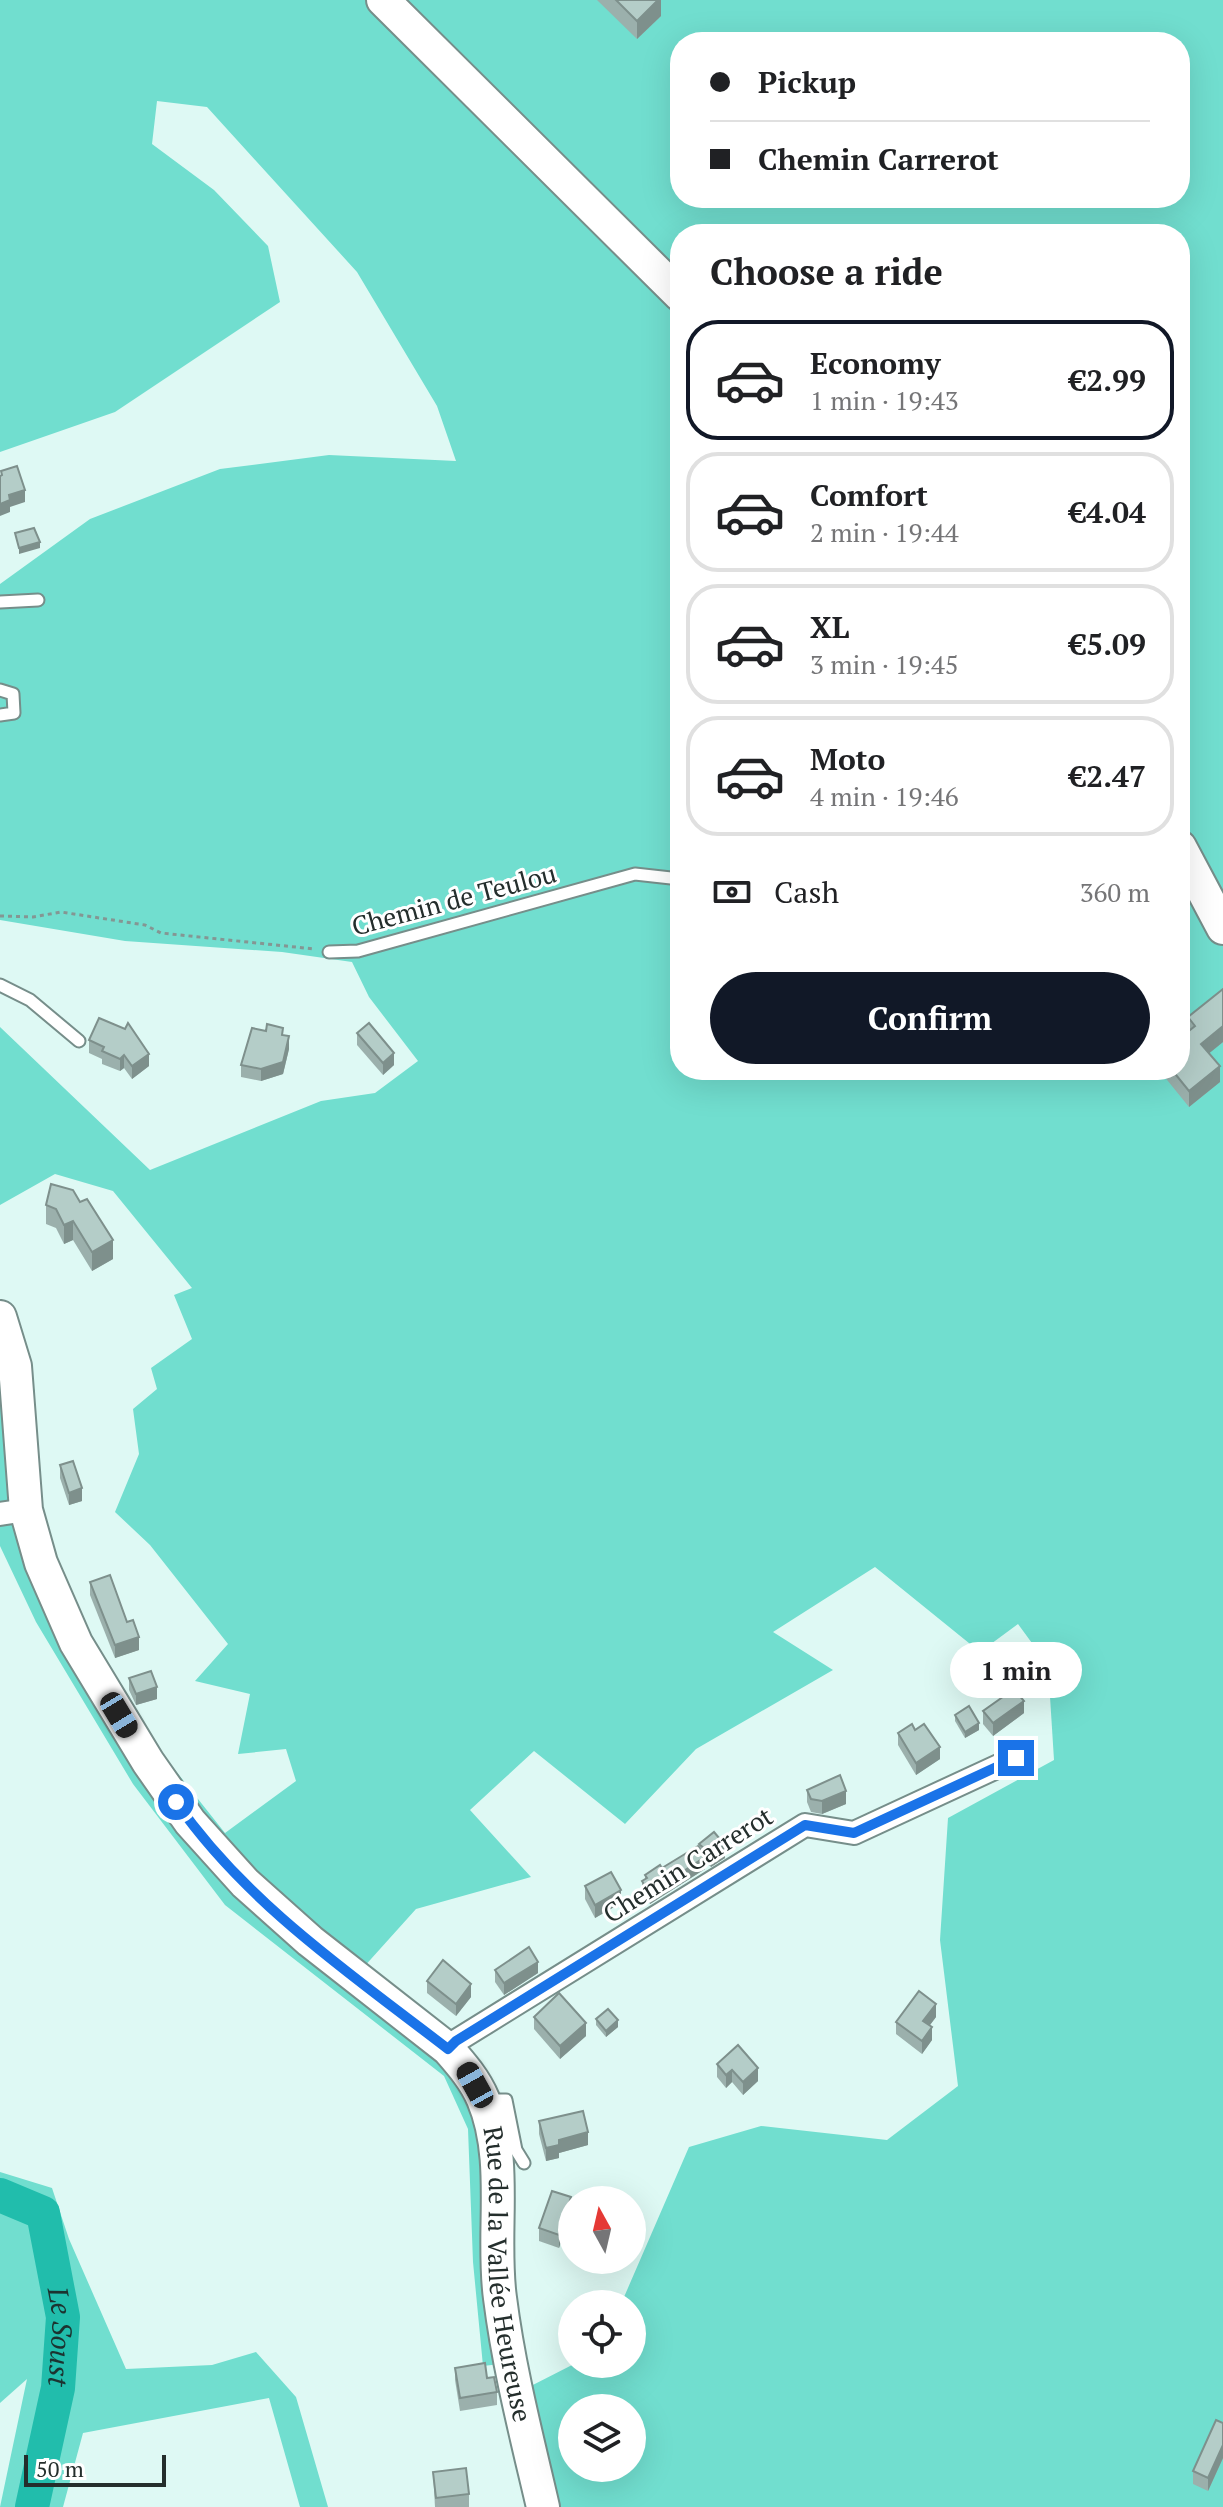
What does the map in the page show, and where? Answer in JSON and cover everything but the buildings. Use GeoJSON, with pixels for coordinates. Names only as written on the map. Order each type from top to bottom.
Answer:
{"type":"FeatureCollection","features":[{"type":"Feature","properties":{"kind":"street"},"geometry":{"type":"LineString","coordinates":[[383,0],[670,285]]}},
{"type":"Feature","properties":{"kind":"street"},"geometry":{"type":"LineString","coordinates":[[1190,866],[1223,928]]}},
{"type":"Feature","properties":{"kind":"street","name":"Rue de la Vallée Heureuse"},"geometry":{"type":"LineString","coordinates":[[0,1317],[15,1366],[13,1512],[41,1563],[76,1643],[148,1762],[190,1822],[245,1883],[310,1941],[448,2049],[467,2071],[483,2100],[493,2139],[500,2299],[520,2411],[543,2507]]}},
{"type":"Feature","properties":{"kind":"street","name":"Chemin Carrerot"},"geometry":{"type":"LineString","coordinates":[[448,2049],[456,2041],[805,1825],[854,1833],[1016,1758]]}},
{"type":"Feature","properties":{"kind":"lane"},"geometry":{"type":"LineString","coordinates":[[0,602],[38,600]]}},
{"type":"Feature","properties":{"kind":"lane"},"geometry":{"type":"LineString","coordinates":[[0,690],[13,694],[14,713],[0,715]]}},
{"type":"Feature","properties":{"kind":"lane","name":"Chemin de Teulou"},"geometry":{"type":"LineString","coordinates":[[329,952],[358,951],[635,874],[670,878]]}},
{"type":"Feature","properties":{"kind":"lane"},"geometry":{"type":"LineString","coordinates":[[0,985],[30,1000],[79,1041]]}},
{"type":"Feature","properties":{"kind":"lane"},"geometry":{"type":"LineString","coordinates":[[483,2100],[506,2100],[516,2150],[524,2163]]}},
{"type":"Feature","properties":{"kind":"path","name":"Chemin de Teulou"},"geometry":{"type":"LineString","coordinates":[[0,916],[33,917],[61,912],[145,925],[161,933],[254,941],[329,952]]}},
{"type":"Feature","properties":{"kind":"green space"},"geometry":{"type":"Polygon","coordinates":[[[0,0],[1223,0],[1223,2507],[527,2507],[500,2364],[483,2366],[473,2262],[468,2129],[444,2076],[225,1905],[133,1784],[36,1622],[0,1546],[0,1371],[35,1390],[33,1494],[70,1609],[144,1731],[225,1833],[296,1781],[286,1749],[238,1754],[250,1694],[195,1681],[228,1644],[150,1545],[115,1512],[139,1454],[133,1409],[157,1389],[151,1368],[192,1339],[174,1295],[192,1288],[113,1191],[55,1174],[0,1205],[0,1027],[150,1170],[321,1101],[375,1093],[418,1061],[369,997],[352,962],[282,952],[125,941],[0,920],[0,584],[90,519],[220,469],[329,455],[456,461],[437,406],[357,272],[207,107],[157,101],[152,144],[214,190],[268,246],[280,302],[115,412],[0,452],[0,0]],[[875,1567],[773,1632],[833,1670],[696,1749],[625,1824],[534,1751],[470,1810],[531,1877],[416,1909],[362,1969],[475,2066],[509,2311],[525,2389],[558,2372],[558,2378],[646,2378],[646,2290],[627,2290],[634,2274],[646,2274],[646,2246],[689,2147],[761,2126],[887,2140],[958,2086],[940,1940],[948,1818],[1054,1760],[1048,1665],[1018,1624],[980,1652],[875,1567]]]}},
{"type":"Feature","properties":{"kind":"green space"},"geometry":{"type":"Polygon","coordinates":[[[0,2172],[52,2188],[69,2239],[126,2369],[212,2365],[256,2352],[296,2397],[328,2507],[300,2507],[269,2398],[83,2433],[63,2507],[0,2507],[27,2379],[0,2403],[0,2172]]]}},
{"type":"Feature","properties":{"kind":"waterway","name":"Le Soust"},"geometry":{"type":"LineString","coordinates":[[0,2195],[43,2213],[63,2317],[58,2388],[32,2507]]}},
{"type":"Feature","properties":{"kind":"route"},"geometry":{"type":"LineString","coordinates":[[176,1802],[245,1883],[310,1941],[448,2049],[456,2041],[805,1825],[854,1833],[1016,1758]]}}]}
